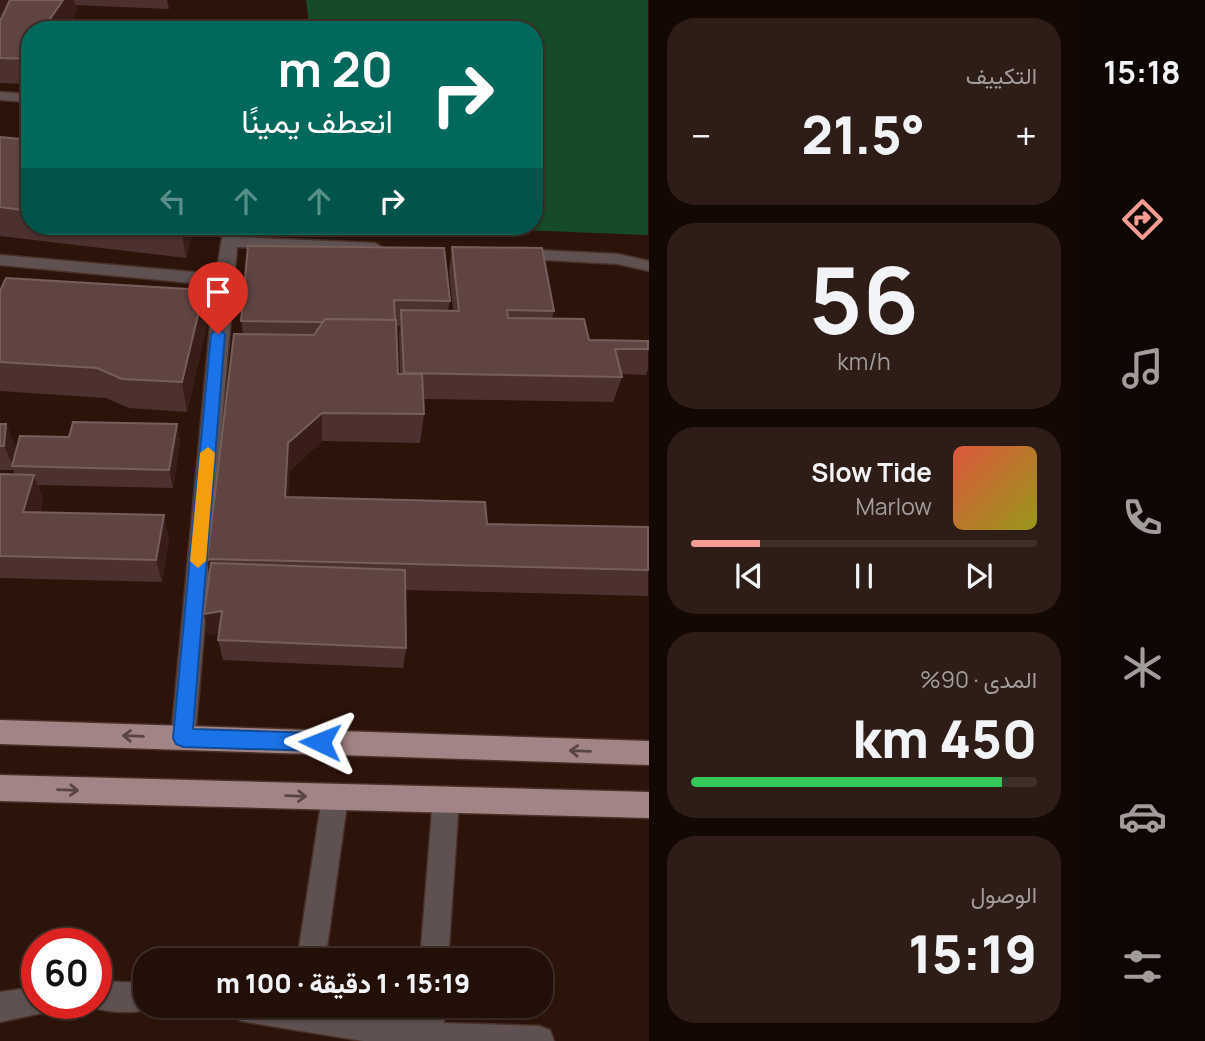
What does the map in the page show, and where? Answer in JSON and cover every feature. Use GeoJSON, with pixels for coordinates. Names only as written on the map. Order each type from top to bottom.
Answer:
{"type":"FeatureCollection","features":[{"type":"Feature","properties":{"kind":"main road"},"geometry":{"type":"LineString","coordinates":[[0,732],[649,753]]}},
{"type":"Feature","properties":{"kind":"main road"},"geometry":{"type":"LineString","coordinates":[[0,788],[649,805]]}},
{"type":"Feature","properties":{"kind":"street"},"geometry":{"type":"LineString","coordinates":[[0,96],[21,97]]}},
{"type":"Feature","properties":{"kind":"street"},"geometry":{"type":"LineString","coordinates":[[183,738],[223,280],[230,235]]}},
{"type":"Feature","properties":{"kind":"street"},"geometry":{"type":"LineString","coordinates":[[241,235],[395,249]]}},
{"type":"Feature","properties":{"kind":"street"},"geometry":{"type":"LineString","coordinates":[[492,253],[618,260],[649,266]]}},
{"type":"Feature","properties":{"kind":"street"},"geometry":{"type":"LineString","coordinates":[[0,260],[223,280]]}},
{"type":"Feature","properties":{"kind":"street"},"geometry":{"type":"LineString","coordinates":[[313,948],[335,797]]}},
{"type":"Feature","properties":{"kind":"street"},"geometry":{"type":"LineString","coordinates":[[435,948],[446,799]]}},
{"type":"Feature","properties":{"kind":"street"},"geometry":{"type":"LineString","coordinates":[[112,996],[133,997]]}},
{"type":"Feature","properties":{"kind":"street"},"geometry":{"type":"LineString","coordinates":[[0,1007],[21,1004]]}},
{"type":"Feature","properties":{"kind":"street"},"geometry":{"type":"LineString","coordinates":[[335,1018],[428,1039],[539,1041]]}},
{"type":"Feature","properties":{"kind":"street"},"geometry":{"type":"LineString","coordinates":[[428,1039],[429,1018]]}},
{"type":"Feature","properties":{"kind":"green space"},"geometry":{"type":"Polygon","coordinates":[[[306,0],[648,0],[648,235],[543,231],[543,21],[309,21],[306,0]]]}},
{"type":"Feature","properties":{"kind":"building"},"geometry":{"type":"Polygon","coordinates":[[[10,0],[63,0],[49,21],[21,21],[21,59],[0,58],[0,21],[10,0]]]}},
{"type":"Feature","properties":{"kind":"building"},"geometry":{"type":"Polygon","coordinates":[[[0,137],[21,139],[21,210],[0,207],[0,137]]]}},
{"type":"Feature","properties":{"kind":"building"},"geometry":{"type":"Polygon","coordinates":[[[248,246],[444,248],[450,301],[394,300],[395,320],[241,321],[248,246]]]}},
{"type":"Feature","properties":{"kind":"building"},"geometry":{"type":"Polygon","coordinates":[[[452,247],[542,248],[554,311],[507,310],[508,318],[584,319],[589,340],[648,341],[648,349],[615,349],[622,377],[404,373],[401,310],[459,311],[452,247]]]}},
{"type":"Feature","properties":{"kind":"building"},"geometry":{"type":"Polygon","coordinates":[[[6,278],[204,290],[182,382],[122,379],[97,368],[0,362],[0,291],[6,278]]]}},
{"type":"Feature","properties":{"kind":"building"},"geometry":{"type":"Polygon","coordinates":[[[325,319],[396,320],[398,374],[422,374],[424,414],[322,413],[288,443],[285,497],[485,502],[487,524],[648,527],[648,570],[207,561],[234,334],[314,335],[325,319]]]}},
{"type":"Feature","properties":{"kind":"building"},"geometry":{"type":"Polygon","coordinates":[[[73,422],[177,424],[169,470],[12,466],[20,436],[69,437],[73,422]]]}},
{"type":"Feature","properties":{"kind":"building"},"geometry":{"type":"Polygon","coordinates":[[[0,424],[6,424],[4,446],[0,446],[0,424]]]}},
{"type":"Feature","properties":{"kind":"building"},"geometry":{"type":"Polygon","coordinates":[[[0,474],[34,475],[23,512],[164,515],[156,560],[0,556],[0,474]]]}},
{"type":"Feature","properties":{"kind":"building"},"geometry":{"type":"Polygon","coordinates":[[[211,563],[405,570],[406,648],[218,640],[222,611],[204,614],[211,563]]]}},
{"type":"Feature","properties":{"kind":"slow traffic"},"geometry":{"type":"LineString","coordinates":[[198,561],[208,453]]}},
{"type":"Feature","properties":{"kind":"route"},"geometry":{"type":"LineString","coordinates":[[218,334],[183,738],[320,742]]}}]}
